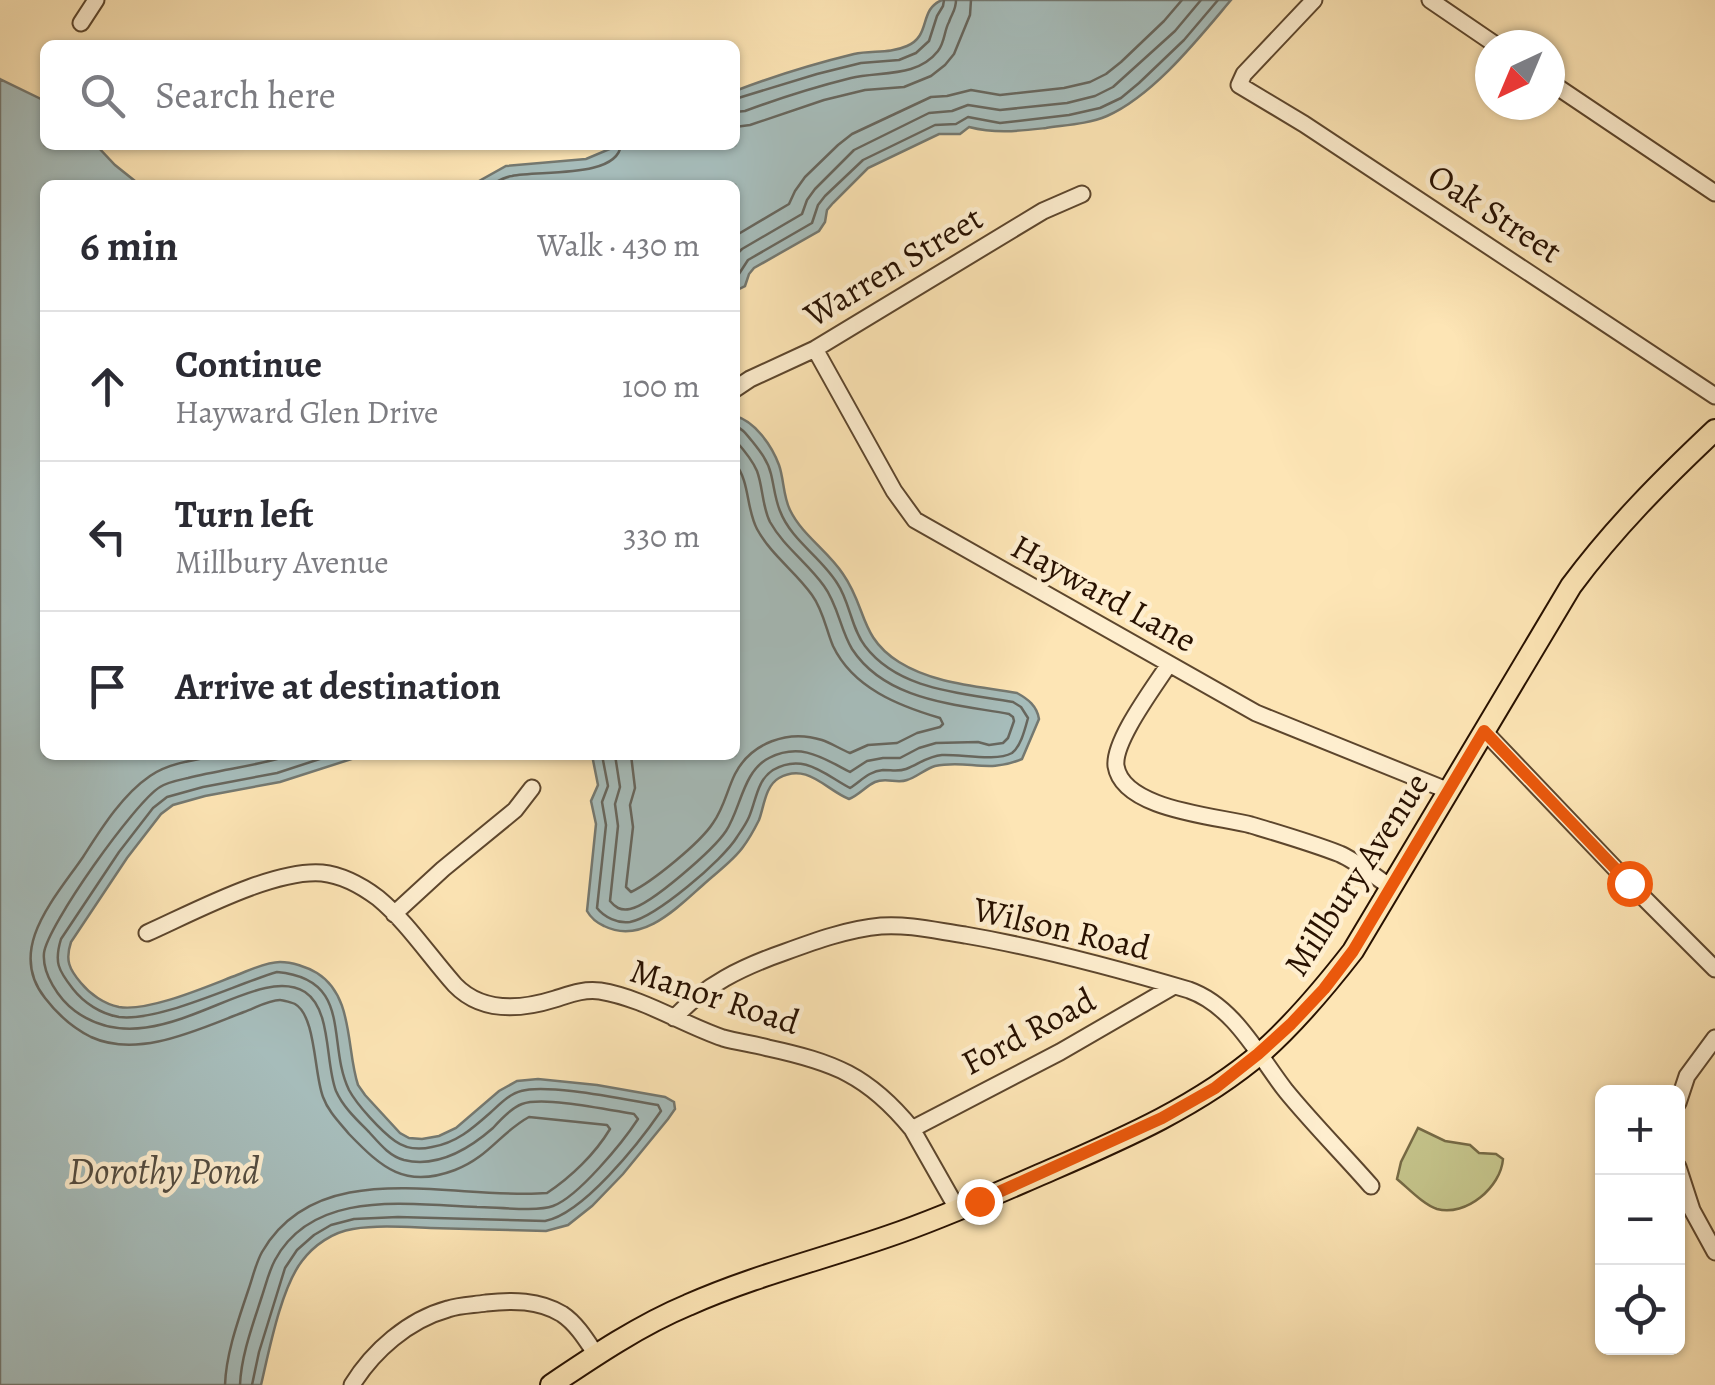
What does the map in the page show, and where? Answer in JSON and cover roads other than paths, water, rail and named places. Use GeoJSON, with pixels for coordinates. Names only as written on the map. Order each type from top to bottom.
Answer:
{"type":"FeatureCollection","features":[{"type":"Feature","properties":{"kind":"main road","name":"Millbury Avenue"},"geometry":{"type":"LineString","coordinates":[[551,1385],[685,1306],[892,1236],[1086,1154],[1215,1088],[1258,1054],[1324,989],[1353,951],[1571,586],[1606,539],[1715,430]]}},
{"type":"Feature","properties":{"kind":"street"},"geometry":{"type":"LineString","coordinates":[[81,23],[96,0]]}},
{"type":"Feature","properties":{"kind":"street","name":"Oak Street"},"geometry":{"type":"LineString","coordinates":[[1314,0],[1244,74],[1240,85],[1715,396]]}},
{"type":"Feature","properties":{"kind":"street"},"geometry":{"type":"LineString","coordinates":[[1430,0],[1475,31]]}},
{"type":"Feature","properties":{"kind":"street"},"geometry":{"type":"LineString","coordinates":[[1565,92],[1715,193]]}},
{"type":"Feature","properties":{"kind":"street","name":"Warren Street"},"geometry":{"type":"LineString","coordinates":[[740,386],[814,349],[1043,211],[1082,194]]}},
{"type":"Feature","properties":{"kind":"street","name":"Hayward Lane"},"geometry":{"type":"LineString","coordinates":[[814,349],[915,520],[1256,712],[1449,791]]}},
{"type":"Feature","properties":{"kind":"street"},"geometry":{"type":"LineString","coordinates":[[1170,664],[1128,726],[1116,759],[1116,768],[1125,784],[1143,798],[1166,806],[1250,825],[1343,856],[1392,888]]}},
{"type":"Feature","properties":{"kind":"street"},"geometry":{"type":"LineString","coordinates":[[1484,731],[1715,969]]}},
{"type":"Feature","properties":{"kind":"street"},"geometry":{"type":"LineString","coordinates":[[394,914],[514,810],[532,788]]}},
{"type":"Feature","properties":{"kind":"street","name":"Manor Road"},"geometry":{"type":"LineString","coordinates":[[147,933],[284,877],[331,874],[356,884],[381,901],[455,985],[477,1002],[514,1008],[584,990],[602,991],[724,1038],[834,1065],[867,1083],[912,1128],[958,1210]]}},
{"type":"Feature","properties":{"kind":"street","name":"Wilson Road"},"geometry":{"type":"LineString","coordinates":[[674,1018],[719,980],[819,940],[866,928],[916,927],[1075,958],[1206,996],[1220,1006],[1288,1094],[1370,1186]]}},
{"type":"Feature","properties":{"kind":"street","name":"Ford Road"},"geometry":{"type":"LineString","coordinates":[[912,1128],[1060,1052],[1174,986]]}},
{"type":"Feature","properties":{"kind":"street"},"geometry":{"type":"LineString","coordinates":[[1684,1085],[1715,1038]]}},
{"type":"Feature","properties":{"kind":"street"},"geometry":{"type":"LineString","coordinates":[[1681,1175],[1692,1210],[1715,1252]]}},
{"type":"Feature","properties":{"kind":"street"},"geometry":{"type":"LineString","coordinates":[[352,1385],[383,1346],[432,1315],[450,1308],[504,1301],[531,1302],[564,1315],[597,1356]]}},
{"type":"Feature","properties":{"kind":"water"},"geometry":{"type":"Polygon","coordinates":[[[942,0],[1231,0],[1158,80],[1107,116],[1085,123],[1026,130],[969,127],[960,134],[939,134],[868,168],[827,210],[819,231],[754,268],[740,288],[740,180],[481,180],[506,166],[586,159],[607,150],[740,150],[740,89],[839,58],[907,46],[920,36],[935,4],[942,0]]]}},
{"type":"Feature","properties":{"kind":"water","name":"Dorothy Pond"},"geometry":{"type":"Polygon","coordinates":[[[0,79],[40,99],[40,150],[101,150],[134,180],[40,180],[40,760],[348,760],[280,782],[173,805],[161,814],[71,942],[68,959],[74,973],[103,1001],[131,1008],[178,997],[269,963],[289,963],[313,971],[329,983],[343,1009],[358,1085],[400,1133],[409,1138],[439,1136],[456,1128],[499,1091],[517,1081],[538,1079],[597,1085],[665,1097],[674,1102],[675,1109],[623,1174],[568,1225],[546,1231],[372,1227],[338,1233],[324,1240],[302,1261],[288,1287],[261,1385],[0,1385],[0,79]]]}},
{"type":"Feature","properties":{"kind":"water"},"geometry":{"type":"Polygon","coordinates":[[[740,418],[767,442],[779,465],[790,510],[843,574],[870,632],[886,652],[927,675],[1017,693],[1031,703],[1039,719],[1022,759],[1010,763],[935,766],[911,779],[875,782],[849,799],[807,775],[779,778],[768,791],[752,834],[730,862],[658,921],[632,931],[618,931],[598,923],[587,911],[596,824],[591,801],[598,785],[593,760],[740,760],[740,418]]]}}]}
